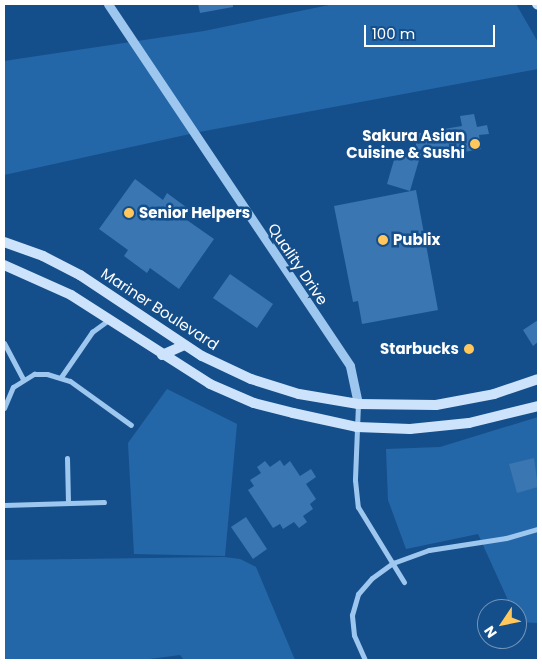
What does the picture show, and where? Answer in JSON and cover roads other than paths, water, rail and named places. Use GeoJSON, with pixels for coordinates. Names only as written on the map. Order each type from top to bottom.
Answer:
{"type":"FeatureCollection","features":[{"type":"Feature","properties":{"kind":"main road","name":"Mariner Boulevard"},"geometry":{"type":"LineString","coordinates":[[4,242],[43,256],[80,275],[184,345],[251,379],[299,394],[358,404],[436,405],[494,394],[537,383]]}},
{"type":"Feature","properties":{"kind":"main road"},"geometry":{"type":"LineString","coordinates":[[4,265],[39,278],[110,319],[162,355],[210,384],[254,403],[357,427],[382,430],[440,427],[498,417],[538,406]]}},
{"type":"Feature","properties":{"kind":"main road"},"geometry":{"type":"LineString","coordinates":[[162,355],[184,345]]}},
{"type":"Feature","properties":{"kind":"street","name":"Quality Drive"},"geometry":{"type":"LineString","coordinates":[[108,4],[350,366],[358,404],[355,480],[358,507],[404,582]]}},
{"type":"Feature","properties":{"kind":"street"},"geometry":{"type":"LineString","coordinates":[[61,377],[92,332],[110,319]]}},
{"type":"Feature","properties":{"kind":"street"},"geometry":{"type":"LineString","coordinates":[[4,343],[23,379]]}},
{"type":"Feature","properties":{"kind":"street"},"geometry":{"type":"LineString","coordinates":[[4,408],[13,387],[23,379],[34,374],[61,377],[131,425]]}},
{"type":"Feature","properties":{"kind":"street"},"geometry":{"type":"LineString","coordinates":[[67,458],[68,503]]}},
{"type":"Feature","properties":{"kind":"street"},"geometry":{"type":"LineString","coordinates":[[4,505],[104,502]]}},
{"type":"Feature","properties":{"kind":"street"},"geometry":{"type":"LineString","coordinates":[[365,660],[354,635],[354,604],[365,584],[393,563],[429,550],[506,538],[538,529]]}},
{"type":"Feature","properties":{"kind":"place","name":"Sakura Asian Cuisine & Sushi"},"geometry":{"type":"Point","coordinates":[475,144]}},
{"type":"Feature","properties":{"kind":"place","name":"Senior Helpers"},"geometry":{"type":"Point","coordinates":[129,213]}},
{"type":"Feature","properties":{"kind":"place","name":"Publix"},"geometry":{"type":"Point","coordinates":[383,240]}},
{"type":"Feature","properties":{"kind":"place","name":"Starbucks"},"geometry":{"type":"Point","coordinates":[469,349]}}]}
